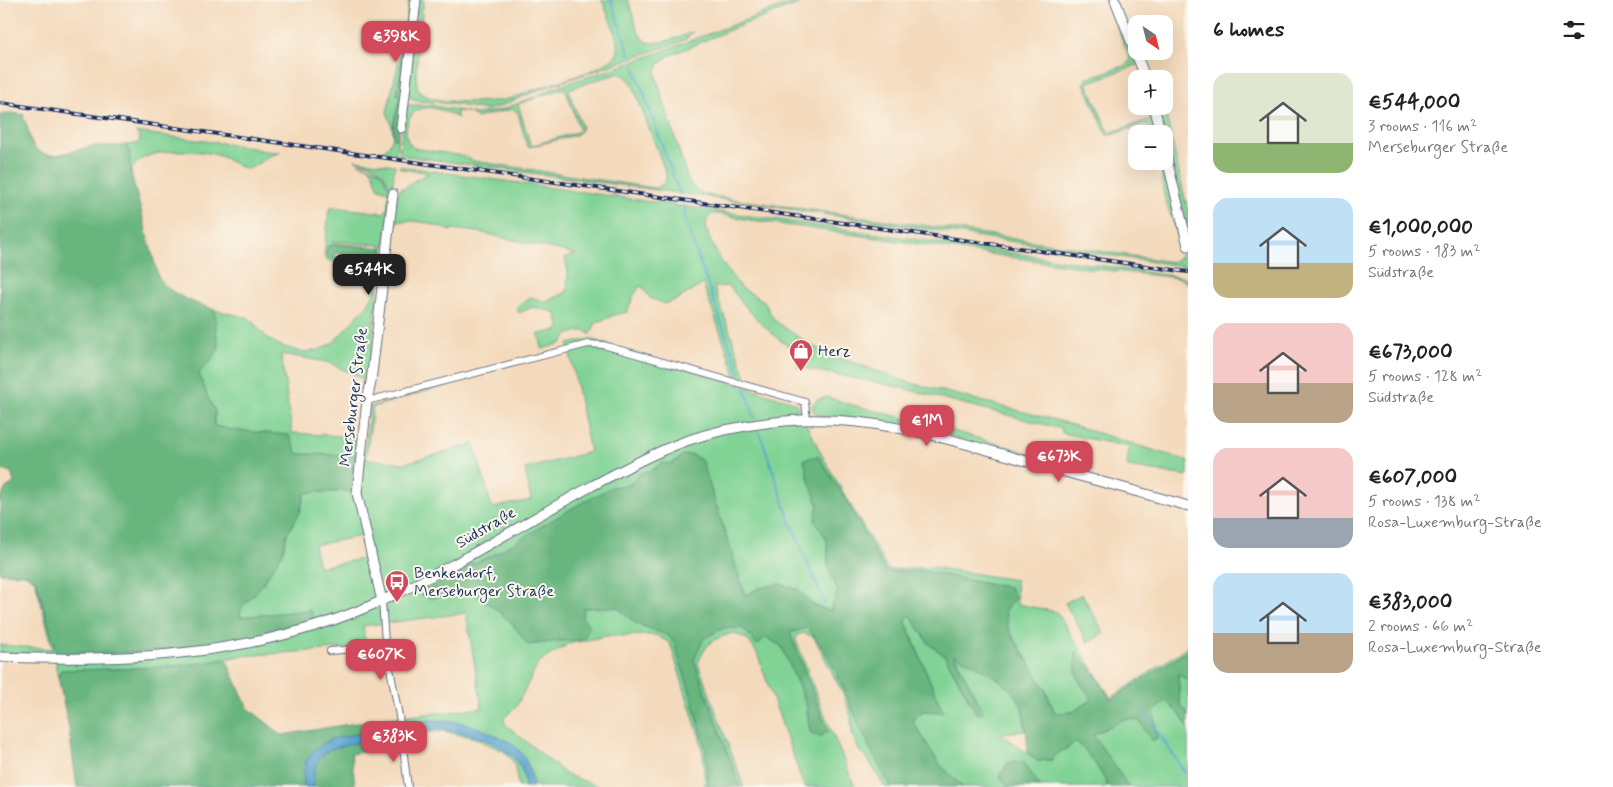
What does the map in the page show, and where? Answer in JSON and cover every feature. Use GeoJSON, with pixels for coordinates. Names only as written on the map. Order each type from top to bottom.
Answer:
{"type":"FeatureCollection","features":[{"type":"Feature","properties":{"kind":"main road"},"geometry":{"type":"LineString","coordinates":[[401,128],[416,0]]}},
{"type":"Feature","properties":{"kind":"main road"},"geometry":{"type":"LineString","coordinates":[[1114,0],[1142,70]]}},
{"type":"Feature","properties":{"kind":"main road"},"geometry":{"type":"LineString","coordinates":[[1170,170],[1187,240]]}},
{"type":"Feature","properties":{"kind":"main road","name":"Merseburger Straße"},"geometry":{"type":"LineString","coordinates":[[382,601],[357,493],[393,194]]}},
{"type":"Feature","properties":{"kind":"main road","name":"Südstraße"},"geometry":{"type":"LineString","coordinates":[[0,657],[56,659],[187,653],[231,647],[302,631],[347,616],[440,572],[641,460],[688,440],[738,428],[786,421],[807,420],[867,423],[913,431],[1188,506]]}},
{"type":"Feature","properties":{"kind":"street"},"geometry":{"type":"LineString","coordinates":[[367,402],[588,344],[603,345],[804,402],[807,420]]}},
{"type":"Feature","properties":{"kind":"street"},"geometry":{"type":"LineString","coordinates":[[382,601],[385,642],[399,716],[408,787]]}},
{"type":"Feature","properties":{"kind":"street"},"geometry":{"type":"LineString","coordinates":[[330,651],[378,647],[385,642]]}},
{"type":"Feature","properties":{"kind":"green space"},"geometry":{"type":"Polygon","coordinates":[[[409,0],[411,0],[397,95],[400,98],[393,126],[394,139],[398,139],[396,154],[381,152],[389,146],[393,136],[387,112],[401,51],[409,0]]]}},
{"type":"Feature","properties":{"kind":"green space"},"geometry":{"type":"Polygon","coordinates":[[[411,0],[414,0],[398,139],[394,139],[393,126],[400,98],[397,95],[411,0]]]}},
{"type":"Feature","properties":{"kind":"green space"},"geometry":{"type":"Polygon","coordinates":[[[418,0],[424,0],[418,48],[417,85],[419,91],[425,96],[447,101],[475,102],[508,99],[591,71],[611,60],[617,54],[618,43],[602,0],[628,0],[641,37],[648,42],[660,42],[693,32],[685,40],[485,110],[421,101],[410,98],[408,95],[418,0]]]}},
{"type":"Feature","properties":{"kind":"green space"},"geometry":{"type":"Polygon","coordinates":[[[800,0],[809,0],[727,31],[669,56],[658,65],[656,76],[687,177],[690,184],[700,192],[731,199],[1173,262],[1179,259],[1180,245],[1163,192],[1161,170],[1167,170],[1188,254],[1188,267],[693,195],[399,155],[405,109],[408,105],[430,105],[462,111],[458,111],[456,114],[458,118],[433,108],[418,110],[409,119],[406,131],[409,143],[414,148],[464,156],[473,161],[654,188],[665,182],[664,169],[632,83],[624,75],[618,74],[570,89],[569,92],[582,127],[580,131],[565,88],[538,97],[540,94],[614,69],[800,0]]]}},
{"type":"Feature","properties":{"kind":"green space"},"geometry":{"type":"Polygon","coordinates":[[[1106,0],[1111,0],[1128,42],[1128,54],[1106,0]]]}},
{"type":"Feature","properties":{"kind":"green space"},"geometry":{"type":"Polygon","coordinates":[[[1130,60],[1135,60],[1137,65],[1087,83],[1109,133],[1128,127],[1128,129],[1107,135],[1084,83],[1088,78],[1126,65],[1130,60]]]}},
{"type":"Feature","properties":{"kind":"green space"},"geometry":{"type":"Polygon","coordinates":[[[534,97],[536,98],[518,104],[531,146],[580,131],[579,133],[529,147],[527,146],[518,113],[513,109],[476,118],[466,112],[476,114],[501,110],[534,97]]]}},
{"type":"Feature","properties":{"kind":"green space"},"geometry":{"type":"Polygon","coordinates":[[[11,113],[24,115],[23,118],[33,146],[42,153],[49,155],[95,146],[126,145],[129,151],[131,173],[158,276],[163,283],[176,293],[215,310],[219,349],[199,373],[215,411],[214,426],[234,430],[289,435],[298,454],[356,455],[352,491],[305,493],[300,512],[287,534],[282,554],[258,590],[241,608],[240,617],[310,610],[314,623],[234,642],[193,647],[128,653],[57,654],[36,580],[28,574],[0,572],[0,499],[6,488],[14,483],[11,472],[0,470],[0,115],[11,113]]]}},
{"type":"Feature","properties":{"kind":"green space"},"geometry":{"type":"Polygon","coordinates":[[[1150,115],[1153,115],[1155,125],[1133,125],[1151,119],[1150,115]]]}},
{"type":"Feature","properties":{"kind":"green space"},"geometry":{"type":"Polygon","coordinates":[[[1158,115],[1166,115],[1168,125],[1161,125],[1158,115]]]}},
{"type":"Feature","properties":{"kind":"green space"},"geometry":{"type":"Polygon","coordinates":[[[135,132],[282,152],[270,156],[249,169],[241,167],[221,156],[208,153],[196,151],[168,152],[144,158],[135,164],[131,173],[129,151],[126,145],[136,144],[140,141],[139,135],[135,132]]]}},
{"type":"Feature","properties":{"kind":"green space"},"geometry":{"type":"Polygon","coordinates":[[[1173,147],[1188,212],[1188,226],[1184,218],[1172,170],[1173,147]]]}},
{"type":"Feature","properties":{"kind":"green space"},"geometry":{"type":"Polygon","coordinates":[[[355,160],[395,165],[392,190],[379,169],[355,160]]]}},
{"type":"Feature","properties":{"kind":"green space"},"geometry":{"type":"Polygon","coordinates":[[[399,166],[1188,278],[1188,283],[1178,278],[1087,268],[719,214],[712,214],[707,219],[706,227],[710,240],[721,261],[740,287],[764,301],[774,320],[810,345],[837,357],[911,383],[1063,422],[1188,461],[1188,476],[1127,467],[1129,447],[1062,433],[1062,429],[894,386],[797,367],[800,354],[761,323],[729,286],[714,287],[747,380],[761,384],[760,386],[736,380],[703,284],[678,299],[665,304],[650,298],[643,287],[640,286],[627,312],[614,315],[596,323],[590,335],[585,330],[568,334],[562,343],[542,349],[539,334],[559,330],[560,326],[555,312],[533,307],[519,313],[516,308],[531,297],[546,302],[567,292],[568,272],[565,257],[576,254],[478,232],[451,229],[451,231],[422,222],[399,221],[392,223],[395,199],[402,187],[403,189],[415,180],[428,174],[401,169],[399,166]]]}},
{"type":"Feature","properties":{"kind":"green space"},"geometry":{"type":"Polygon","coordinates":[[[369,167],[378,170],[384,177],[391,192],[383,259],[374,258],[383,255],[380,245],[332,241],[341,244],[328,246],[334,259],[334,256],[367,261],[369,263],[368,267],[373,261],[381,262],[368,381],[327,362],[281,354],[292,433],[359,437],[356,455],[298,454],[234,430],[214,426],[215,411],[199,373],[209,363],[219,348],[215,310],[249,318],[268,339],[281,346],[306,352],[319,350],[334,342],[368,304],[377,283],[369,269],[329,261],[324,256],[329,209],[334,207],[383,213],[387,210],[389,193],[379,188],[369,167]]]}},
{"type":"Feature","properties":{"kind":"green space"},"geometry":{"type":"Polygon","coordinates":[[[341,244],[382,248],[384,250],[383,255],[374,258],[334,253],[334,259],[328,258],[326,255],[328,246],[341,244]]]}},
{"type":"Feature","properties":{"kind":"green space"},"geometry":{"type":"Polygon","coordinates":[[[590,339],[796,404],[823,457],[888,570],[933,567],[1016,580],[1017,604],[1057,612],[1111,698],[1188,647],[1188,653],[1186,652],[1111,701],[1096,676],[1076,652],[1076,673],[1083,687],[1093,699],[1073,712],[1055,713],[1045,689],[1008,628],[1005,610],[1010,587],[924,571],[885,571],[845,498],[818,456],[809,481],[818,504],[815,521],[828,540],[828,566],[838,592],[829,612],[813,605],[799,590],[759,588],[745,595],[702,461],[693,455],[683,455],[671,464],[661,463],[653,470],[640,473],[630,485],[612,487],[497,553],[470,565],[431,598],[471,592],[491,605],[511,622],[528,645],[583,640],[582,617],[584,608],[617,607],[636,623],[669,636],[674,643],[693,701],[706,750],[708,787],[705,787],[700,739],[670,643],[656,635],[606,636],[568,644],[539,662],[516,707],[504,718],[505,724],[567,775],[601,787],[537,787],[537,785],[518,787],[514,763],[505,752],[475,738],[442,731],[397,735],[397,746],[386,748],[381,719],[482,708],[466,613],[363,626],[366,647],[241,656],[198,664],[121,669],[61,670],[58,677],[56,654],[0,653],[0,645],[53,649],[35,581],[25,574],[0,572],[28,574],[36,580],[57,654],[310,610],[240,617],[241,608],[258,590],[282,554],[287,534],[300,512],[305,493],[352,491],[361,498],[360,487],[370,407],[459,380],[458,382],[373,407],[366,459],[405,463],[474,444],[492,508],[531,500],[525,469],[590,452],[568,344],[590,339]],[[362,536],[314,545],[319,567],[367,558],[362,536]]]}},
{"type":"Feature","properties":{"kind":"green space"},"geometry":{"type":"Polygon","coordinates":[[[827,397],[954,431],[1055,461],[1054,464],[1044,463],[937,433],[823,417],[815,412],[812,405],[817,400],[827,397]]]}},
{"type":"Feature","properties":{"kind":"green space"},"geometry":{"type":"Polygon","coordinates":[[[683,455],[693,455],[702,461],[745,595],[759,588],[780,584],[799,590],[813,605],[830,611],[838,592],[828,566],[827,540],[815,521],[818,504],[809,481],[804,459],[818,456],[845,498],[885,571],[924,571],[1010,587],[1015,598],[1005,610],[1008,629],[1045,689],[1055,713],[1073,712],[1092,699],[1076,673],[1076,651],[1096,676],[1111,700],[1186,652],[1188,653],[1188,680],[1178,674],[1180,703],[1188,714],[1188,728],[1181,716],[1166,701],[1154,711],[1157,739],[1151,740],[1139,720],[1124,719],[1093,735],[1129,787],[1108,787],[1095,763],[1077,742],[1057,754],[1052,760],[1037,761],[1028,753],[1024,714],[1016,696],[991,674],[954,655],[983,712],[977,714],[945,656],[929,644],[910,615],[905,621],[943,712],[923,711],[912,720],[940,765],[963,787],[892,787],[872,752],[828,657],[819,642],[807,628],[790,633],[828,732],[819,737],[810,732],[806,704],[782,647],[766,637],[757,645],[743,628],[724,628],[704,638],[694,660],[740,787],[708,787],[706,750],[693,701],[674,643],[669,636],[635,623],[617,607],[584,608],[582,617],[590,627],[583,640],[528,645],[511,622],[491,605],[471,592],[431,598],[420,595],[470,565],[497,553],[612,487],[630,485],[640,473],[653,470],[661,463],[672,464],[683,455]]]}},
{"type":"Feature","properties":{"kind":"green space"},"geometry":{"type":"Polygon","coordinates":[[[1082,594],[1104,633],[1088,643],[1065,603],[1082,594]]]}},
{"type":"Feature","properties":{"kind":"green space"},"geometry":{"type":"Polygon","coordinates":[[[910,614],[929,644],[945,656],[977,714],[983,712],[954,654],[991,674],[1016,696],[1022,710],[1026,731],[1001,733],[1037,761],[1052,760],[1057,754],[1077,742],[1095,763],[1108,787],[1040,787],[1023,761],[1008,763],[1000,775],[1008,787],[963,787],[940,765],[912,720],[923,711],[943,712],[905,620],[910,614]]]}},
{"type":"Feature","properties":{"kind":"green space"},"geometry":{"type":"Polygon","coordinates":[[[724,628],[743,628],[757,645],[766,636],[782,646],[806,704],[810,732],[828,732],[790,633],[807,628],[819,642],[828,657],[872,752],[892,787],[885,787],[869,761],[860,752],[852,735],[851,716],[843,694],[814,637],[803,633],[797,635],[796,640],[855,787],[804,787],[757,653],[747,639],[733,633],[711,642],[698,663],[744,787],[740,787],[694,660],[704,638],[724,628]]]}},
{"type":"Feature","properties":{"kind":"green space"},"geometry":{"type":"Polygon","coordinates":[[[226,659],[248,708],[282,735],[381,719],[386,748],[351,754],[355,784],[342,787],[77,787],[69,729],[58,677],[61,670],[165,667],[226,659]]]}},
{"type":"Feature","properties":{"kind":"green space"},"geometry":{"type":"Polygon","coordinates":[[[1178,674],[1188,680],[1188,714],[1180,703],[1178,674]]]}},
{"type":"Feature","properties":{"kind":"green space"},"geometry":{"type":"Polygon","coordinates":[[[1166,700],[1181,716],[1188,728],[1188,768],[1184,777],[1188,787],[1129,787],[1093,735],[1124,719],[1139,720],[1151,740],[1157,739],[1153,711],[1166,700]]]}},
{"type":"Feature","properties":{"kind":"green space"},"geometry":{"type":"Polygon","coordinates":[[[1023,761],[1040,787],[1008,787],[1000,776],[1008,763],[1023,761]]]}},
{"type":"Feature","properties":{"kind":"water"},"geometry":{"type":"Polygon","coordinates":[[[430,720],[472,725],[510,742],[521,752],[526,761],[533,787],[525,787],[522,770],[512,757],[498,746],[481,738],[462,733],[425,729],[403,731],[330,749],[321,757],[316,765],[314,787],[304,787],[304,770],[308,758],[317,748],[331,739],[430,720]]]}},
{"type":"Feature","properties":{"kind":"waterway"},"geometry":{"type":"LineString","coordinates":[[611,0],[630,55]]}},
{"type":"Feature","properties":{"kind":"waterway"},"geometry":{"type":"LineString","coordinates":[[634,66],[680,195]]}},
{"type":"Feature","properties":{"kind":"waterway"},"geometry":{"type":"LineString","coordinates":[[684,205],[686,223],[742,380]]}},
{"type":"Feature","properties":{"kind":"waterway"},"geometry":{"type":"LineString","coordinates":[[745,389],[755,418]]}},
{"type":"Feature","properties":{"kind":"waterway"},"geometry":{"type":"LineString","coordinates":[[760,433],[790,521],[825,604]]}},
{"type":"Feature","properties":{"kind":"waterway"},"geometry":{"type":"LineString","coordinates":[[1145,713],[1188,777]]}},
{"type":"Feature","properties":{"kind":"railway"},"geometry":{"type":"LineString","coordinates":[[0,103],[1188,272]]}},
{"type":"Feature","properties":{"kind":"place","name":"Herz"},"geometry":{"type":"Point","coordinates":[801,372]}},
{"type":"Feature","properties":{"kind":"place","name":"Benkendorf, Merseburger Straße"},"geometry":{"type":"Point","coordinates":[397,603]}}]}
